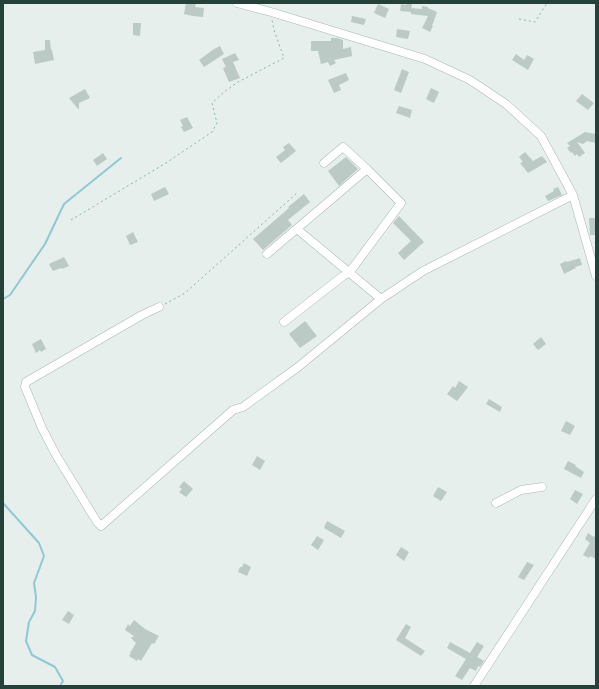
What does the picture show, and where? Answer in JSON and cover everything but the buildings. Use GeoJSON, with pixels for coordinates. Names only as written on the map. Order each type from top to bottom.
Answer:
{"type":"FeatureCollection","features":[{"type":"Feature","properties":{"kind":"street"},"geometry":{"type":"LineString","coordinates":[[237,3],[426,59],[470,80],[506,104],[541,136],[573,195],[596,276]]}},
{"type":"Feature","properties":{"kind":"street"},"geometry":{"type":"LineString","coordinates":[[284,322],[343,276],[349,273],[401,203],[343,147],[324,163]]}},
{"type":"Feature","properties":{"kind":"street"},"geometry":{"type":"LineString","coordinates":[[267,254],[367,169]]}},
{"type":"Feature","properties":{"kind":"street"},"geometry":{"type":"LineString","coordinates":[[160,307],[142,315],[26,382],[25,387],[42,428],[56,455],[96,522],[101,526],[233,410],[243,407],[298,367],[381,299],[423,271],[573,195]]}},
{"type":"Feature","properties":{"kind":"street"},"geometry":{"type":"LineString","coordinates":[[296,229],[381,299]]}},
{"type":"Feature","properties":{"kind":"street"},"geometry":{"type":"LineString","coordinates":[[496,503],[521,490],[542,487]]}},
{"type":"Feature","properties":{"kind":"street"},"geometry":{"type":"LineString","coordinates":[[474,686],[596,499]]}},
{"type":"Feature","properties":{"kind":"path"},"geometry":{"type":"LineString","coordinates":[[519,19],[535,22],[547,3]]}},
{"type":"Feature","properties":{"kind":"path"},"geometry":{"type":"LineString","coordinates":[[591,3],[596,6]]}},
{"type":"Feature","properties":{"kind":"path"},"geometry":{"type":"LineString","coordinates":[[71,220],[166,163],[212,132],[217,123],[212,103],[238,82],[284,58],[274,30],[271,12]]}},
{"type":"Feature","properties":{"kind":"path"},"geometry":{"type":"LineString","coordinates":[[160,307],[185,293],[297,193]]}},
{"type":"Feature","properties":{"kind":"waterway"},"geometry":{"type":"LineString","coordinates":[[3,299],[10,295],[45,244],[64,204],[121,158]]}},
{"type":"Feature","properties":{"kind":"waterway"},"geometry":{"type":"LineString","coordinates":[[3,503],[39,543],[44,556],[34,583],[36,597],[35,611],[29,622],[26,641],[32,655],[55,667],[63,681],[60,686]]}}]}
